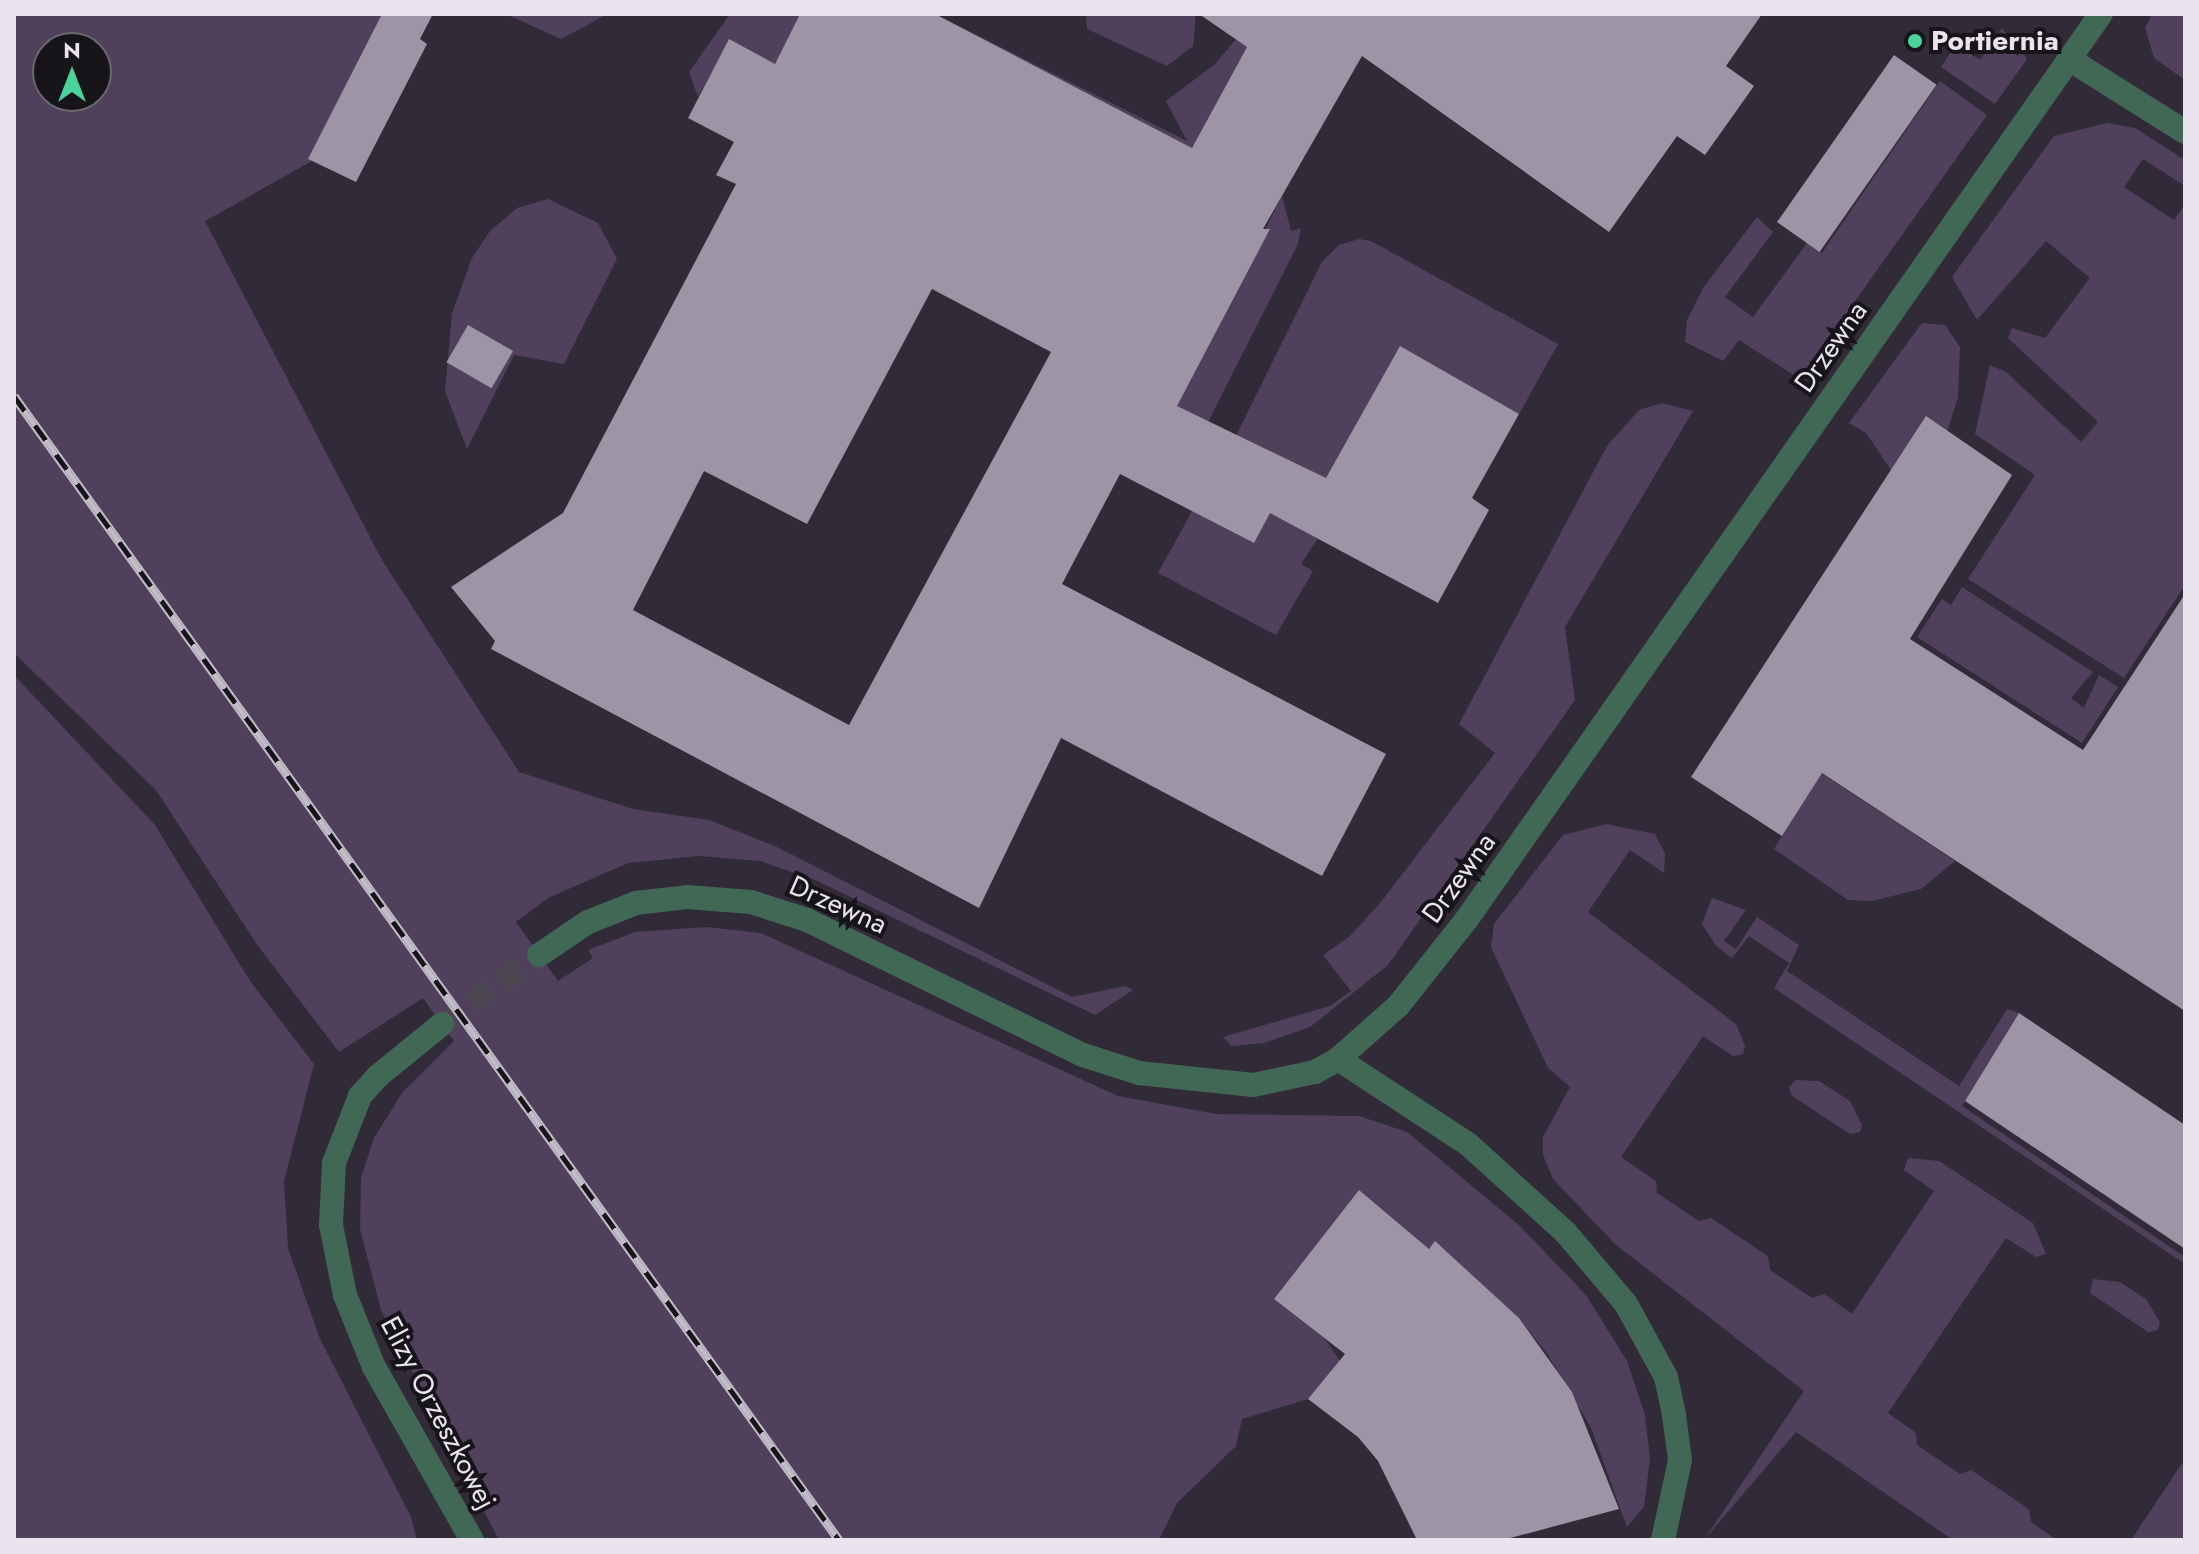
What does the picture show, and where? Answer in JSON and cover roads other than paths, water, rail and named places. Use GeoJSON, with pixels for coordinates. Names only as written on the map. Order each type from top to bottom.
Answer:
{"type":"FeatureCollection","features":[{"type":"Feature","properties":{"kind":"street","name":"Drzewna"},"geometry":{"type":"LineString","coordinates":[[539,955],[588,922],[636,903],[687,897],[751,902],[807,920],[1083,1055],[1139,1073],[1253,1085],[1315,1072],[1338,1059],[1398,1006],[1467,919],[2101,14]]}},
{"type":"Feature","properties":{"kind":"street"},"geometry":{"type":"LineString","coordinates":[[2069,59],[2185,132]]}},
{"type":"Feature","properties":{"kind":"street","name":"Elizy Orzeszkowej"},"geometry":{"type":"LineString","coordinates":[[442,1024],[360,1096],[334,1163],[331,1225],[345,1295],[374,1367],[472,1540]]}},
{"type":"Feature","properties":{"kind":"street"},"geometry":{"type":"LineString","coordinates":[[1338,1059],[1468,1144],[1566,1233],[1626,1304],[1666,1377],[1674,1415],[1680,1460],[1663,1540]]}},
{"type":"Feature","properties":{"kind":"tunnel"},"geometry":{"type":"LineString","coordinates":[[442,1024],[539,955]]}},
{"type":"Feature","properties":{"kind":"railway"},"geometry":{"type":"LineString","coordinates":[[14,396],[839,1540]]}},
{"type":"Feature","properties":{"kind":"place","name":"Portiernia"},"geometry":{"type":"Point","coordinates":[1915,41]}}]}
